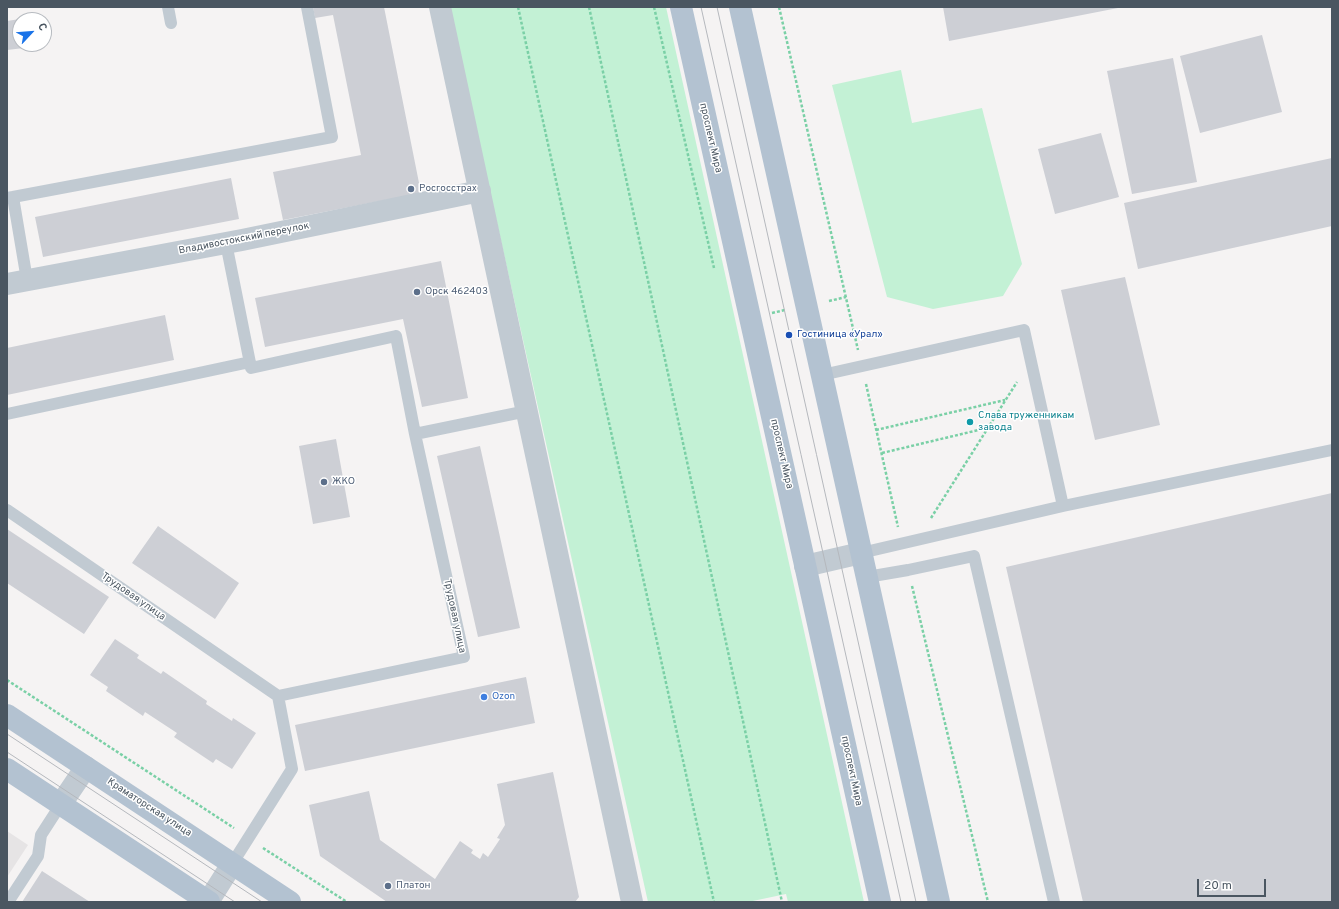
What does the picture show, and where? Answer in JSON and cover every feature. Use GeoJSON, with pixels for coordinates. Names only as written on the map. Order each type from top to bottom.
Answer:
{"type":"FeatureCollection","features":[{"type":"Feature","properties":{"kind":"main road","name":"проспект Мира"},"geometry":{"type":"LineString","coordinates":[[681,7],[880,902]]}},
{"type":"Feature","properties":{"kind":"main road"},"geometry":{"type":"LineString","coordinates":[[740,7],[939,902]]}},
{"type":"Feature","properties":{"kind":"main road","name":"Краматорская улица"},"geometry":{"type":"LineString","coordinates":[[7,715],[290,902]]}},
{"type":"Feature","properties":{"kind":"main road"},"geometry":{"type":"LineString","coordinates":[[7,769],[208,902]]}},
{"type":"Feature","properties":{"kind":"street"},"geometry":{"type":"LineString","coordinates":[[440,7],[632,902]]}},
{"type":"Feature","properties":{"kind":"street","name":"Владивостокский переулок"},"geometry":{"type":"LineString","coordinates":[[17,282],[226,243],[480,191]]}},
{"type":"Feature","properties":{"kind":"street"},"geometry":{"type":"LineString","coordinates":[[805,566],[861,553]]}},
{"type":"Feature","properties":{"kind":"street"},"geometry":{"type":"LineString","coordinates":[[61,804],[86,767]]}},
{"type":"Feature","properties":{"kind":"street"},"geometry":{"type":"LineString","coordinates":[[208,902],[232,864]]}},
{"type":"Feature","properties":{"kind":"lane"},"geometry":{"type":"LineString","coordinates":[[168,7],[171,23]]}},
{"type":"Feature","properties":{"kind":"lane"},"geometry":{"type":"LineString","coordinates":[[17,282],[10,198],[332,137],[307,7]]}},
{"type":"Feature","properties":{"kind":"lane"},"geometry":{"type":"LineString","coordinates":[[7,414],[250,362],[226,243]]}},
{"type":"Feature","properties":{"kind":"lane"},"geometry":{"type":"LineString","coordinates":[[822,375],[1024,330],[1063,506]]}},
{"type":"Feature","properties":{"kind":"lane","name":"Трудовая улица"},"geometry":{"type":"LineString","coordinates":[[7,510],[278,696],[464,657],[415,434],[396,336],[251,368],[250,362]]}},
{"type":"Feature","properties":{"kind":"lane"},"geometry":{"type":"LineString","coordinates":[[415,434],[527,411]]}},
{"type":"Feature","properties":{"kind":"lane"},"geometry":{"type":"LineString","coordinates":[[861,553],[1063,506],[1332,450]]}},
{"type":"Feature","properties":{"kind":"lane"},"geometry":{"type":"LineString","coordinates":[[867,577],[974,556],[1054,902]]}},
{"type":"Feature","properties":{"kind":"lane"},"geometry":{"type":"LineString","coordinates":[[232,864],[292,770],[278,696]]}},
{"type":"Feature","properties":{"kind":"lane"},"geometry":{"type":"LineString","coordinates":[[8,902],[38,856],[42,835],[61,804]]}},
{"type":"Feature","properties":{"kind":"path"},"geometry":{"type":"LineString","coordinates":[[518,7],[714,902]]}},
{"type":"Feature","properties":{"kind":"path"},"geometry":{"type":"LineString","coordinates":[[589,7],[782,902]]}},
{"type":"Feature","properties":{"kind":"path"},"geometry":{"type":"LineString","coordinates":[[779,7],[902,543]]}},
{"type":"Feature","properties":{"kind":"path"},"geometry":{"type":"LineString","coordinates":[[917,540],[1030,361]]}},
{"type":"Feature","properties":{"kind":"path"},"geometry":{"type":"LineString","coordinates":[[876,430],[1006,400]]}},
{"type":"Feature","properties":{"kind":"path"},"geometry":{"type":"LineString","coordinates":[[882,453],[988,428]]}},
{"type":"Feature","properties":{"kind":"path"},"geometry":{"type":"LineString","coordinates":[[908,570],[988,902]]}},
{"type":"Feature","properties":{"kind":"path"},"geometry":{"type":"LineString","coordinates":[[7,680],[347,902]]}},
{"type":"Feature","properties":{"kind":"shaded area"},"geometry":{"type":"Polygon","coordinates":[[[7,831],[28,845],[7,877],[7,831]]]}},
{"type":"Feature","properties":{"kind":"green space"},"geometry":{"type":"Polygon","coordinates":[[[449,7],[666,7],[864,902],[788,902],[786,894],[748,902],[648,902],[449,7]]]}},
{"type":"Feature","properties":{"kind":"green space"},"geometry":{"type":"Polygon","coordinates":[[[901,70],[912,123],[982,108],[1022,264],[1003,296],[933,309],[887,297],[832,85],[901,70]]]}},
{"type":"Feature","properties":{"kind":"building"},"geometry":{"type":"Polygon","coordinates":[[[313,7],[384,7],[421,193],[283,220],[273,172],[361,155],[333,15],[315,18],[313,7]]]}},
{"type":"Feature","properties":{"kind":"building"},"geometry":{"type":"Polygon","coordinates":[[[943,7],[1118,7],[1118,8],[949,41],[943,7]]]}},
{"type":"Feature","properties":{"kind":"building"},"geometry":{"type":"Polygon","coordinates":[[[12,20],[12,49],[7,50],[7,21],[12,20]]]}},
{"type":"Feature","properties":{"kind":"building"},"geometry":{"type":"Polygon","coordinates":[[[1262,35],[1282,112],[1200,133],[1180,56],[1262,35]]]}},
{"type":"Feature","properties":{"kind":"building"},"geometry":{"type":"Polygon","coordinates":[[[1173,58],[1197,182],[1132,194],[1107,71],[1173,58]]]}},
{"type":"Feature","properties":{"kind":"building"},"geometry":{"type":"Polygon","coordinates":[[[1101,133],[1119,197],[1055,214],[1038,149],[1101,133]]]}},
{"type":"Feature","properties":{"kind":"building"},"geometry":{"type":"Polygon","coordinates":[[[1332,158],[1332,226],[1138,269],[1124,203],[1332,158]]]}},
{"type":"Feature","properties":{"kind":"building"},"geometry":{"type":"Polygon","coordinates":[[[231,178],[239,219],[43,257],[35,217],[231,178]]]}},
{"type":"Feature","properties":{"kind":"building"},"geometry":{"type":"Polygon","coordinates":[[[441,261],[468,398],[422,407],[403,319],[265,347],[255,298],[441,261]]]}},
{"type":"Feature","properties":{"kind":"building"},"geometry":{"type":"Polygon","coordinates":[[[1125,277],[1160,425],[1095,440],[1061,290],[1125,277]]]}},
{"type":"Feature","properties":{"kind":"building"},"geometry":{"type":"Polygon","coordinates":[[[165,315],[174,360],[7,395],[7,348],[165,315]]]}},
{"type":"Feature","properties":{"kind":"building","name":"ЖКО"},"geometry":{"type":"Polygon","coordinates":[[[336,439],[350,517],[313,524],[299,446],[336,439]]]}},
{"type":"Feature","properties":{"kind":"building"},"geometry":{"type":"Polygon","coordinates":[[[480,446],[520,628],[478,637],[437,456],[480,446]]]}},
{"type":"Feature","properties":{"kind":"building"},"geometry":{"type":"Polygon","coordinates":[[[1332,493],[1332,902],[1083,902],[1006,567],[1332,493]]]}},
{"type":"Feature","properties":{"kind":"building"},"geometry":{"type":"Polygon","coordinates":[[[158,526],[239,583],[215,619],[132,563],[158,526]]]}},
{"type":"Feature","properties":{"kind":"building"},"geometry":{"type":"Polygon","coordinates":[[[7,529],[109,597],[84,634],[7,583],[7,529]]]}},
{"type":"Feature","properties":{"kind":"building"},"geometry":{"type":"Polygon","coordinates":[[[115,639],[139,655],[137,658],[161,674],[163,671],[207,701],[206,704],[232,721],[233,718],[256,733],[232,769],[216,759],[213,763],[174,737],[177,733],[145,712],[143,716],[106,691],[108,687],[90,675],[115,639]]]}},
{"type":"Feature","properties":{"kind":"building"},"geometry":{"type":"Polygon","coordinates":[[[526,677],[535,723],[305,771],[295,725],[526,677]]]}},
{"type":"Feature","properties":{"kind":"building"},"geometry":{"type":"Polygon","coordinates":[[[553,772],[579,897],[575,902],[387,902],[320,856],[309,805],[369,791],[380,840],[435,879],[460,841],[473,850],[471,853],[480,859],[483,853],[488,857],[500,839],[497,838],[505,825],[497,784],[553,772]]]}},
{"type":"Feature","properties":{"kind":"building"},"geometry":{"type":"Polygon","coordinates":[[[42,871],[90,902],[22,902],[42,871]]]}},
{"type":"Feature","properties":{"kind":"tram line"},"geometry":{"type":"LineString","coordinates":[[701,7],[901,902]]}},
{"type":"Feature","properties":{"kind":"tram line"},"geometry":{"type":"LineString","coordinates":[[717,7],[916,902]]}},
{"type":"Feature","properties":{"kind":"tram line"},"geometry":{"type":"LineString","coordinates":[[7,734],[262,902]]}},
{"type":"Feature","properties":{"kind":"tram line"},"geometry":{"type":"LineString","coordinates":[[7,752],[235,902]]}},
{"type":"Feature","properties":{"kind":"place","name":"Росгосстрах"},"geometry":{"type":"Point","coordinates":[411,189]}},
{"type":"Feature","properties":{"kind":"place","name":"Орск 462403"},"geometry":{"type":"Point","coordinates":[417,292]}},
{"type":"Feature","properties":{"kind":"place","name":"Гостиница «Урал»"},"geometry":{"type":"Point","coordinates":[789,335]}},
{"type":"Feature","properties":{"kind":"place","name":"Слава труженникам завода"},"geometry":{"type":"Point","coordinates":[970,422]}},
{"type":"Feature","properties":{"kind":"place","name":"ЖКО"},"geometry":{"type":"Point","coordinates":[324,482]}},
{"type":"Feature","properties":{"kind":"place","name":"Ozon"},"geometry":{"type":"Point","coordinates":[484,697]}},
{"type":"Feature","properties":{"kind":"place","name":"Платон"},"geometry":{"type":"Point","coordinates":[388,886]}}]}
